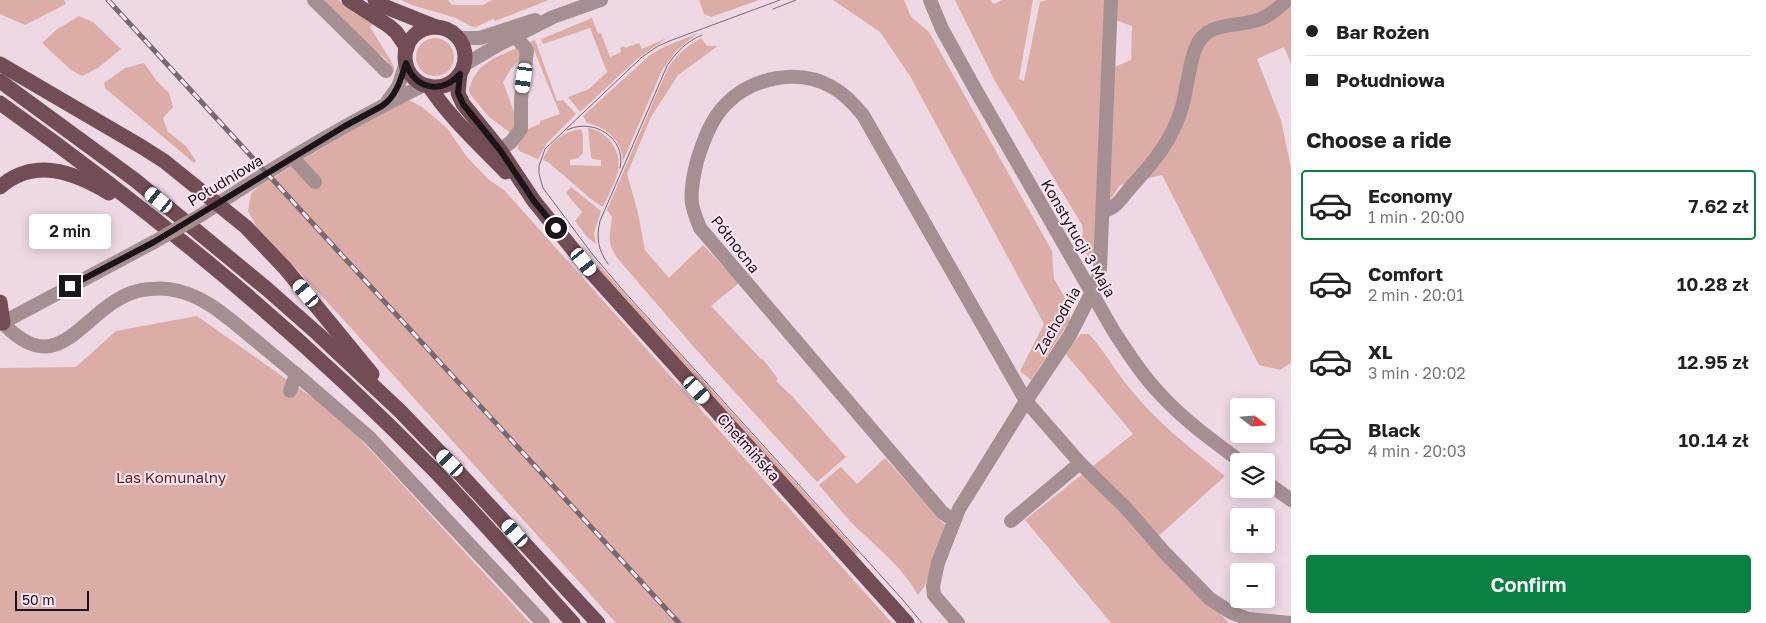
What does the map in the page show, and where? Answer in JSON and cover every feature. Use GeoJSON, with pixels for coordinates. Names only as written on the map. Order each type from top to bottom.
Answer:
{"type":"FeatureCollection","features":[{"type":"Feature","properties":{"kind":"main road"},"geometry":{"type":"LineString","coordinates":[[349,0],[396,32],[406,55],[412,76],[427,85],[436,87],[449,83],[462,70],[464,51],[458,38],[445,29],[386,7],[375,0]]}},
{"type":"Feature","properties":{"kind":"main road"},"geometry":{"type":"LineString","coordinates":[[406,55],[413,37],[418,32],[436,27]]}},
{"type":"Feature","properties":{"kind":"main road"},"geometry":{"type":"LineString","coordinates":[[0,64],[164,161],[246,227],[285,268],[400,412]]}},
{"type":"Feature","properties":{"kind":"main road","name":"Chełmińska"},"geometry":{"type":"LineString","coordinates":[[462,70],[458,93],[463,104],[500,150],[534,201]]}},
{"type":"Feature","properties":{"kind":"main road"},"geometry":{"type":"LineString","coordinates":[[0,81],[135,180],[310,328],[400,412],[450,463],[598,623]]}},
{"type":"Feature","properties":{"kind":"main road","name":"Chełmińska"},"geometry":{"type":"LineString","coordinates":[[427,85],[457,120],[534,201],[592,273],[907,623]]}},
{"type":"Feature","properties":{"kind":"main road"},"geometry":{"type":"LineString","coordinates":[[0,103],[90,168],[156,220],[270,316],[345,384],[434,471],[573,623]]}},
{"type":"Feature","properties":{"kind":"main road"},"geometry":{"type":"LineString","coordinates":[[0,187],[19,174],[31,171],[46,169],[64,172],[99,186],[156,220]]}},
{"type":"Feature","properties":{"kind":"main road"},"geometry":{"type":"LineString","coordinates":[[0,302],[1,322]]}},
{"type":"Feature","properties":{"kind":"street"},"geometry":{"type":"LineString","coordinates":[[314,0],[386,71]]}},
{"type":"Feature","properties":{"kind":"street"},"geometry":{"type":"LineString","coordinates":[[462,70],[515,37],[553,17],[601,0]]}},
{"type":"Feature","properties":{"kind":"street","name":"Konstytucji 3 Maja"},"geometry":{"type":"LineString","coordinates":[[930,0],[942,28],[974,87],[1135,364],[1161,395],[1191,423],[1230,453]]}},
{"type":"Feature","properties":{"kind":"street","name":"Zachodnia"},"geometry":{"type":"LineString","coordinates":[[958,623],[934,595],[935,575],[954,521],[971,489],[1070,335],[1097,282],[1100,269],[1111,0]]}},
{"type":"Feature","properties":{"kind":"street"},"geometry":{"type":"LineString","coordinates":[[1102,211],[1111,210],[1158,156],[1172,134],[1181,108],[1196,48],[1205,33],[1222,26],[1256,21],[1267,16],[1287,0]]}},
{"type":"Feature","properties":{"kind":"street"},"geometry":{"type":"LineString","coordinates":[[458,38],[480,38],[532,21],[553,17]]}},
{"type":"Feature","properties":{"kind":"street"},"geometry":{"type":"LineString","coordinates":[[500,150],[511,142],[521,129],[521,98],[527,51],[515,37]]}},
{"type":"Feature","properties":{"kind":"street","name":"Południowa"},"geometry":{"type":"LineString","coordinates":[[386,103],[398,87],[406,55]]}},
{"type":"Feature","properties":{"kind":"street","name":"Północna"},"geometry":{"type":"LineString","coordinates":[[954,521],[942,512],[700,228],[692,201],[694,174],[702,145],[711,126],[727,103],[749,87],[763,81],[790,76],[804,76],[822,82],[852,102],[862,115],[1026,401],[1080,463],[1126,508],[1198,587],[1221,608],[1248,619],[1291,623]]}},
{"type":"Feature","properties":{"kind":"street","name":"Południowa"},"geometry":{"type":"LineString","coordinates":[[1,322],[154,242],[386,103],[427,85]]}},
{"type":"Feature","properties":{"kind":"street"},"geometry":{"type":"LineString","coordinates":[[293,158],[315,182]]}},
{"type":"Feature","properties":{"kind":"street"},"geometry":{"type":"LineString","coordinates":[[1,322],[13,334],[24,341],[33,346],[46,347],[69,337],[113,303],[134,292],[167,289],[196,297],[214,306],[370,437],[543,623]]}},
{"type":"Feature","properties":{"kind":"street"},"geometry":{"type":"LineString","coordinates":[[290,391],[296,374]]}},
{"type":"Feature","properties":{"kind":"street"},"geometry":{"type":"LineString","coordinates":[[1011,521],[1080,463]]}},
{"type":"Feature","properties":{"kind":"street"},"geometry":{"type":"LineString","coordinates":[[1275,488],[1291,500]]}},
{"type":"Feature","properties":{"kind":"green space"},"geometry":{"type":"Polygon","coordinates":[[[0,0],[64,0],[66,4],[25,25],[0,14],[0,0]]]}},
{"type":"Feature","properties":{"kind":"green space"},"geometry":{"type":"Polygon","coordinates":[[[318,0],[338,0],[373,24],[370,27],[391,61],[394,72],[391,73],[391,68],[385,58],[371,50],[318,0]]]}},
{"type":"Feature","properties":{"kind":"green space"},"geometry":{"type":"Polygon","coordinates":[[[401,0],[448,0],[452,5],[483,5],[492,0],[549,0],[495,21],[493,19],[476,27],[470,26],[456,18],[401,0]]]}},
{"type":"Feature","properties":{"kind":"green space"},"geometry":{"type":"Polygon","coordinates":[[[699,0],[759,0],[711,17],[704,14],[699,0]]]}},
{"type":"Feature","properties":{"kind":"green space"},"geometry":{"type":"Polygon","coordinates":[[[833,0],[904,0],[911,17],[929,32],[1052,251],[1054,279],[1071,308],[1069,322],[1031,380],[1020,371],[1044,324],[910,76],[880,32],[833,0]]]}},
{"type":"Feature","properties":{"kind":"green space"},"geometry":{"type":"Polygon","coordinates":[[[955,0],[991,0],[993,4],[1003,0],[1033,0],[1019,79],[1024,81],[1040,2],[1048,0],[1106,0],[1094,257],[1089,261],[1081,241],[1083,234],[1082,225],[995,81],[955,0]]]}},
{"type":"Feature","properties":{"kind":"green space"},"geometry":{"type":"Polygon","coordinates":[[[1116,0],[1291,0],[1291,64],[1284,47],[1257,59],[1281,120],[1291,168],[1291,363],[1280,370],[1259,365],[1162,175],[1120,185],[1108,203],[1112,68],[1131,60],[1132,26],[1115,20],[1116,0]]]}},
{"type":"Feature","properties":{"kind":"green space"},"geometry":{"type":"Polygon","coordinates":[[[79,16],[93,22],[121,49],[98,68],[82,76],[71,70],[42,43],[56,30],[79,16]]]}},
{"type":"Feature","properties":{"kind":"green space"},"geometry":{"type":"Polygon","coordinates":[[[592,18],[598,34],[601,33],[610,57],[621,52],[620,48],[624,46],[625,48],[639,43],[642,49],[667,38],[637,59],[580,112],[568,97],[589,89],[607,72],[590,28],[543,44],[541,39],[592,18]]]}},
{"type":"Feature","properties":{"kind":"green space"},"geometry":{"type":"Polygon","coordinates":[[[698,33],[677,50],[662,70],[623,161],[620,147],[612,136],[606,131],[587,123],[583,116],[650,55],[698,33]]]}},
{"type":"Feature","properties":{"kind":"green space"},"geometry":{"type":"Polygon","coordinates":[[[435,38],[449,43],[454,57],[449,71],[435,76],[421,71],[416,57],[421,43],[435,38]]]}},
{"type":"Feature","properties":{"kind":"green space"},"geometry":{"type":"Polygon","coordinates":[[[701,38],[707,46],[718,46],[678,75],[651,117],[627,174],[638,213],[645,250],[669,278],[703,245],[739,283],[711,306],[763,359],[778,379],[776,381],[792,396],[846,457],[817,482],[700,354],[618,259],[610,244],[612,217],[607,210],[666,72],[681,52],[701,38]]]}},
{"type":"Feature","properties":{"kind":"green space"},"geometry":{"type":"Polygon","coordinates":[[[535,40],[557,101],[563,100],[576,114],[547,143],[538,159],[519,151],[519,139],[528,129],[540,124],[540,121],[560,114],[534,50],[528,43],[535,40]]]}},
{"type":"Feature","properties":{"kind":"green space"},"geometry":{"type":"Polygon","coordinates":[[[519,47],[521,58],[510,70],[503,82],[517,120],[512,134],[489,117],[470,94],[469,89],[473,78],[480,68],[494,58],[519,47]]]}},
{"type":"Feature","properties":{"kind":"green space"},"geometry":{"type":"Polygon","coordinates":[[[144,63],[156,80],[169,93],[173,107],[163,118],[168,132],[186,146],[196,161],[194,163],[105,88],[104,83],[125,68],[144,63]]]}},
{"type":"Feature","properties":{"kind":"green space"},"geometry":{"type":"Polygon","coordinates":[[[405,98],[422,107],[447,128],[467,157],[488,179],[504,190],[892,623],[616,623],[342,318],[257,227],[248,211],[251,194],[259,186],[405,98]]]}},
{"type":"Feature","properties":{"kind":"green space"},"geometry":{"type":"Polygon","coordinates":[[[588,128],[602,133],[612,143],[618,156],[617,176],[603,207],[548,162],[543,160],[553,143],[568,132],[581,129],[583,153],[578,158],[570,160],[570,165],[601,166],[601,160],[591,157],[588,128]]]}},
{"type":"Feature","properties":{"kind":"green space"},"geometry":{"type":"Polygon","coordinates":[[[571,187],[601,211],[594,233],[596,244],[587,237],[575,221],[582,212],[566,193],[571,187]]]}},
{"type":"Feature","properties":{"kind":"green space"},"geometry":{"type":"Polygon","coordinates":[[[599,265],[858,552],[855,555],[596,268],[599,265]]]}},
{"type":"Feature","properties":{"kind":"green space","name":"Las Komunalny"},"geometry":{"type":"Polygon","coordinates":[[[197,316],[340,417],[530,623],[0,623],[0,368],[76,367],[116,331],[197,316]]]}},
{"type":"Feature","properties":{"kind":"green space"},"geometry":{"type":"Polygon","coordinates":[[[1081,334],[1089,334],[1152,414],[1225,476],[1152,542],[1229,623],[1111,623],[1025,520],[1133,434],[1065,353],[1081,334]]]}},
{"type":"Feature","properties":{"kind":"green space"},"geometry":{"type":"Polygon","coordinates":[[[885,458],[946,526],[947,531],[924,587],[918,595],[899,569],[850,521],[819,485],[841,467],[857,484],[885,458]]]}},
{"type":"Feature","properties":{"kind":"tram line"},"geometry":{"type":"LineString","coordinates":[[780,0],[672,40],[658,46],[642,57],[545,149],[539,166],[539,174],[543,188],[593,255],[621,288],[922,623]]}},
{"type":"Feature","properties":{"kind":"tram line"},"geometry":{"type":"LineString","coordinates":[[773,9],[796,0]]}},
{"type":"Feature","properties":{"kind":"tram line"},"geometry":{"type":"LineString","coordinates":[[608,264],[602,254],[599,243],[600,221],[667,66],[674,56],[691,40],[702,35]]}},
{"type":"Feature","properties":{"kind":"tram line"},"geometry":{"type":"LineString","coordinates":[[567,130],[587,126],[597,128],[606,133],[613,139],[618,148],[621,157],[620,168]]}},
{"type":"Feature","properties":{"kind":"railway"},"geometry":{"type":"LineString","coordinates":[[108,0],[679,623]]}},
{"type":"Feature","properties":{"kind":"route"},"geometry":{"type":"LineString","coordinates":[[70,286],[154,242],[345,126],[375,111],[386,103],[398,87],[406,63],[412,76],[424,85],[443,86],[460,74],[458,93],[463,104],[500,150],[534,201],[556,228]]}}]}
